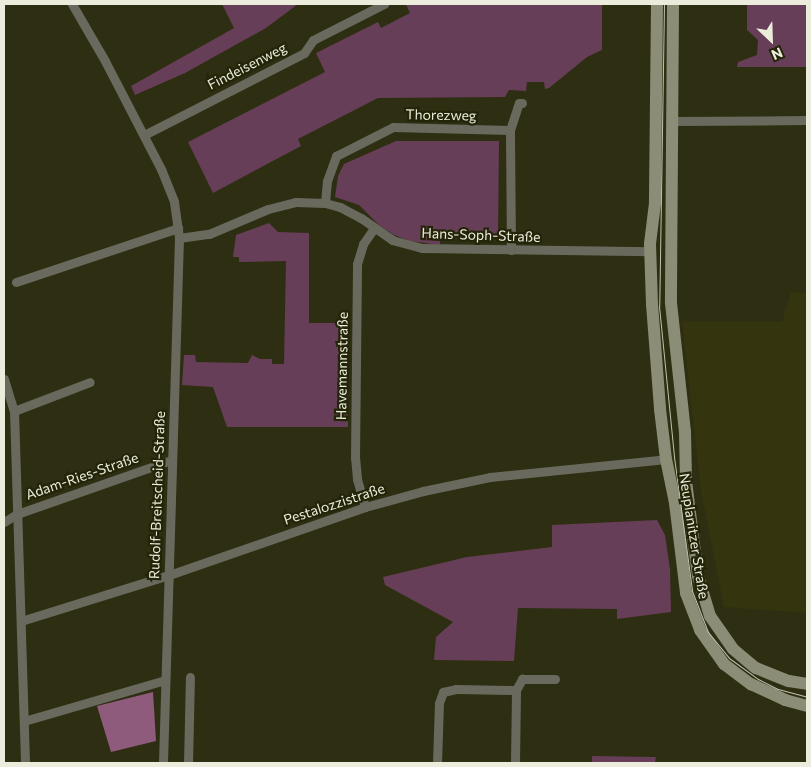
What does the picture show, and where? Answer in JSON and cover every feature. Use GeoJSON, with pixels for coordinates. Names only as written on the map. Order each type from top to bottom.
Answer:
{"type":"FeatureCollection","features":[{"type":"Feature","properties":{"kind":"street","name":"Rudolf-Breitscheid-Straße"},"geometry":{"type":"LineString","coordinates":[[72,4],[144,135],[174,202],[178,228],[177,350],[171,460],[163,763]]}},
{"type":"Feature","properties":{"kind":"street","name":"Findeisenweg"},"geometry":{"type":"LineString","coordinates":[[144,135],[304,53],[312,40],[384,4]]}},
{"type":"Feature","properties":{"kind":"street","name":"Neuplanitzer Straße"},"geometry":{"type":"LineString","coordinates":[[657,4],[655,203],[652,212],[651,251],[655,366],[666,459],[674,496],[686,593],[700,630],[713,652],[737,675],[773,695],[807,706]]}},
{"type":"Feature","properties":{"kind":"street","name":"Neuplanitzer Straße"},"geometry":{"type":"LineString","coordinates":[[673,4],[674,121],[670,251],[672,315],[685,438],[684,456],[695,562],[702,593],[710,616],[733,649],[756,668],[789,681],[807,684]]}},
{"type":"Feature","properties":{"kind":"street"},"geometry":{"type":"LineString","coordinates":[[511,250],[510,130],[518,103],[522,103]]}},
{"type":"Feature","properties":{"kind":"street"},"geometry":{"type":"LineString","coordinates":[[656,121],[807,120]]}},
{"type":"Feature","properties":{"kind":"street","name":"Thorezweg"},"geometry":{"type":"LineString","coordinates":[[325,203],[327,181],[336,156],[393,127],[510,130]]}},
{"type":"Feature","properties":{"kind":"street","name":"Hans-Soph-Straße"},"geometry":{"type":"LineString","coordinates":[[179,238],[220,231],[279,205],[296,202],[325,203],[352,213],[392,240],[422,248],[651,251]]}},
{"type":"Feature","properties":{"kind":"street"},"geometry":{"type":"LineString","coordinates":[[16,282],[178,228]]}},
{"type":"Feature","properties":{"kind":"street","name":"Havemannstraße"},"geometry":{"type":"LineString","coordinates":[[365,507],[357,479],[355,458],[357,264],[363,244],[374,228]]}},
{"type":"Feature","properties":{"kind":"street"},"geometry":{"type":"LineString","coordinates":[[651,251],[670,251]]}},
{"type":"Feature","properties":{"kind":"street"},"geometry":{"type":"LineString","coordinates":[[4,379],[14,411],[25,763]]}},
{"type":"Feature","properties":{"kind":"street"},"geometry":{"type":"LineString","coordinates":[[14,411],[90,382]]}},
{"type":"Feature","properties":{"kind":"street","name":"Neuplanitzer Straße"},"geometry":{"type":"LineString","coordinates":[[666,459],[684,456]]}},
{"type":"Feature","properties":{"kind":"street","name":"Pestalozzistraße"},"geometry":{"type":"LineString","coordinates":[[21,622],[169,575],[365,507],[423,491],[490,477],[666,459]]}},
{"type":"Feature","properties":{"kind":"street","name":"Adam-Ries-Straße"},"geometry":{"type":"LineString","coordinates":[[4,522],[17,514],[171,460]]}},
{"type":"Feature","properties":{"kind":"street"},"geometry":{"type":"LineString","coordinates":[[188,763],[190,677]]}},
{"type":"Feature","properties":{"kind":"street"},"geometry":{"type":"LineString","coordinates":[[515,763],[516,690],[522,679],[556,679]]}},
{"type":"Feature","properties":{"kind":"street"},"geometry":{"type":"LineString","coordinates":[[24,721],[165,680]]}},
{"type":"Feature","properties":{"kind":"street"},"geometry":{"type":"LineString","coordinates":[[437,763],[439,704],[444,692],[456,688],[516,690]]}},
{"type":"Feature","properties":{"kind":"shaded area"},"geometry":{"type":"Polygon","coordinates":[[[222,4],[298,4],[266,28],[185,73],[135,95],[131,86],[234,28],[222,4]]]}},
{"type":"Feature","properties":{"kind":"shaded area"},"geometry":{"type":"Polygon","coordinates":[[[406,4],[602,4],[602,50],[587,57],[549,88],[545,89],[544,82],[527,82],[526,91],[509,90],[505,97],[378,98],[298,139],[301,146],[213,193],[188,142],[325,72],[316,53],[378,22],[381,28],[410,13],[406,4]]]}},
{"type":"Feature","properties":{"kind":"shaded area"},"geometry":{"type":"Polygon","coordinates":[[[747,4],[807,4],[807,67],[737,67],[738,62],[757,55],[758,40],[747,30],[747,4]]]}},
{"type":"Feature","properties":{"kind":"shaded area"},"geometry":{"type":"Polygon","coordinates":[[[396,141],[499,141],[498,237],[440,235],[440,245],[410,241],[394,235],[379,225],[359,205],[335,197],[338,176],[344,164],[396,141]]]}},
{"type":"Feature","properties":{"kind":"shaded area"},"geometry":{"type":"Polygon","coordinates":[[[269,223],[278,232],[309,233],[309,323],[348,323],[348,427],[227,427],[213,387],[182,385],[184,355],[195,355],[196,362],[248,363],[252,355],[260,359],[272,359],[272,364],[284,364],[286,261],[239,262],[239,257],[233,257],[236,235],[269,223]]]}},
{"type":"Feature","properties":{"kind":"shaded area"},"geometry":{"type":"Polygon","coordinates":[[[791,292],[807,293],[807,613],[724,607],[701,491],[682,322],[782,322],[791,292]]]}},
{"type":"Feature","properties":{"kind":"shaded area"},"geometry":{"type":"Polygon","coordinates":[[[657,520],[665,535],[670,569],[671,612],[617,619],[617,609],[518,608],[514,661],[434,660],[436,637],[453,622],[385,585],[383,577],[467,557],[552,547],[552,525],[657,520]]]}},
{"type":"Feature","properties":{"kind":"shaded area"},"geometry":{"type":"Polygon","coordinates":[[[153,692],[156,741],[111,752],[97,706],[153,692]]]}},
{"type":"Feature","properties":{"kind":"shaded area"},"geometry":{"type":"Polygon","coordinates":[[[592,756],[656,757],[655,763],[592,763],[592,756]]]}},
{"type":"Feature","properties":{"kind":"tram line"},"geometry":{"type":"LineString","coordinates":[[664,4],[659,306],[674,457],[692,591],[708,632],[729,658],[758,679],[778,689],[807,697]]}}]}
